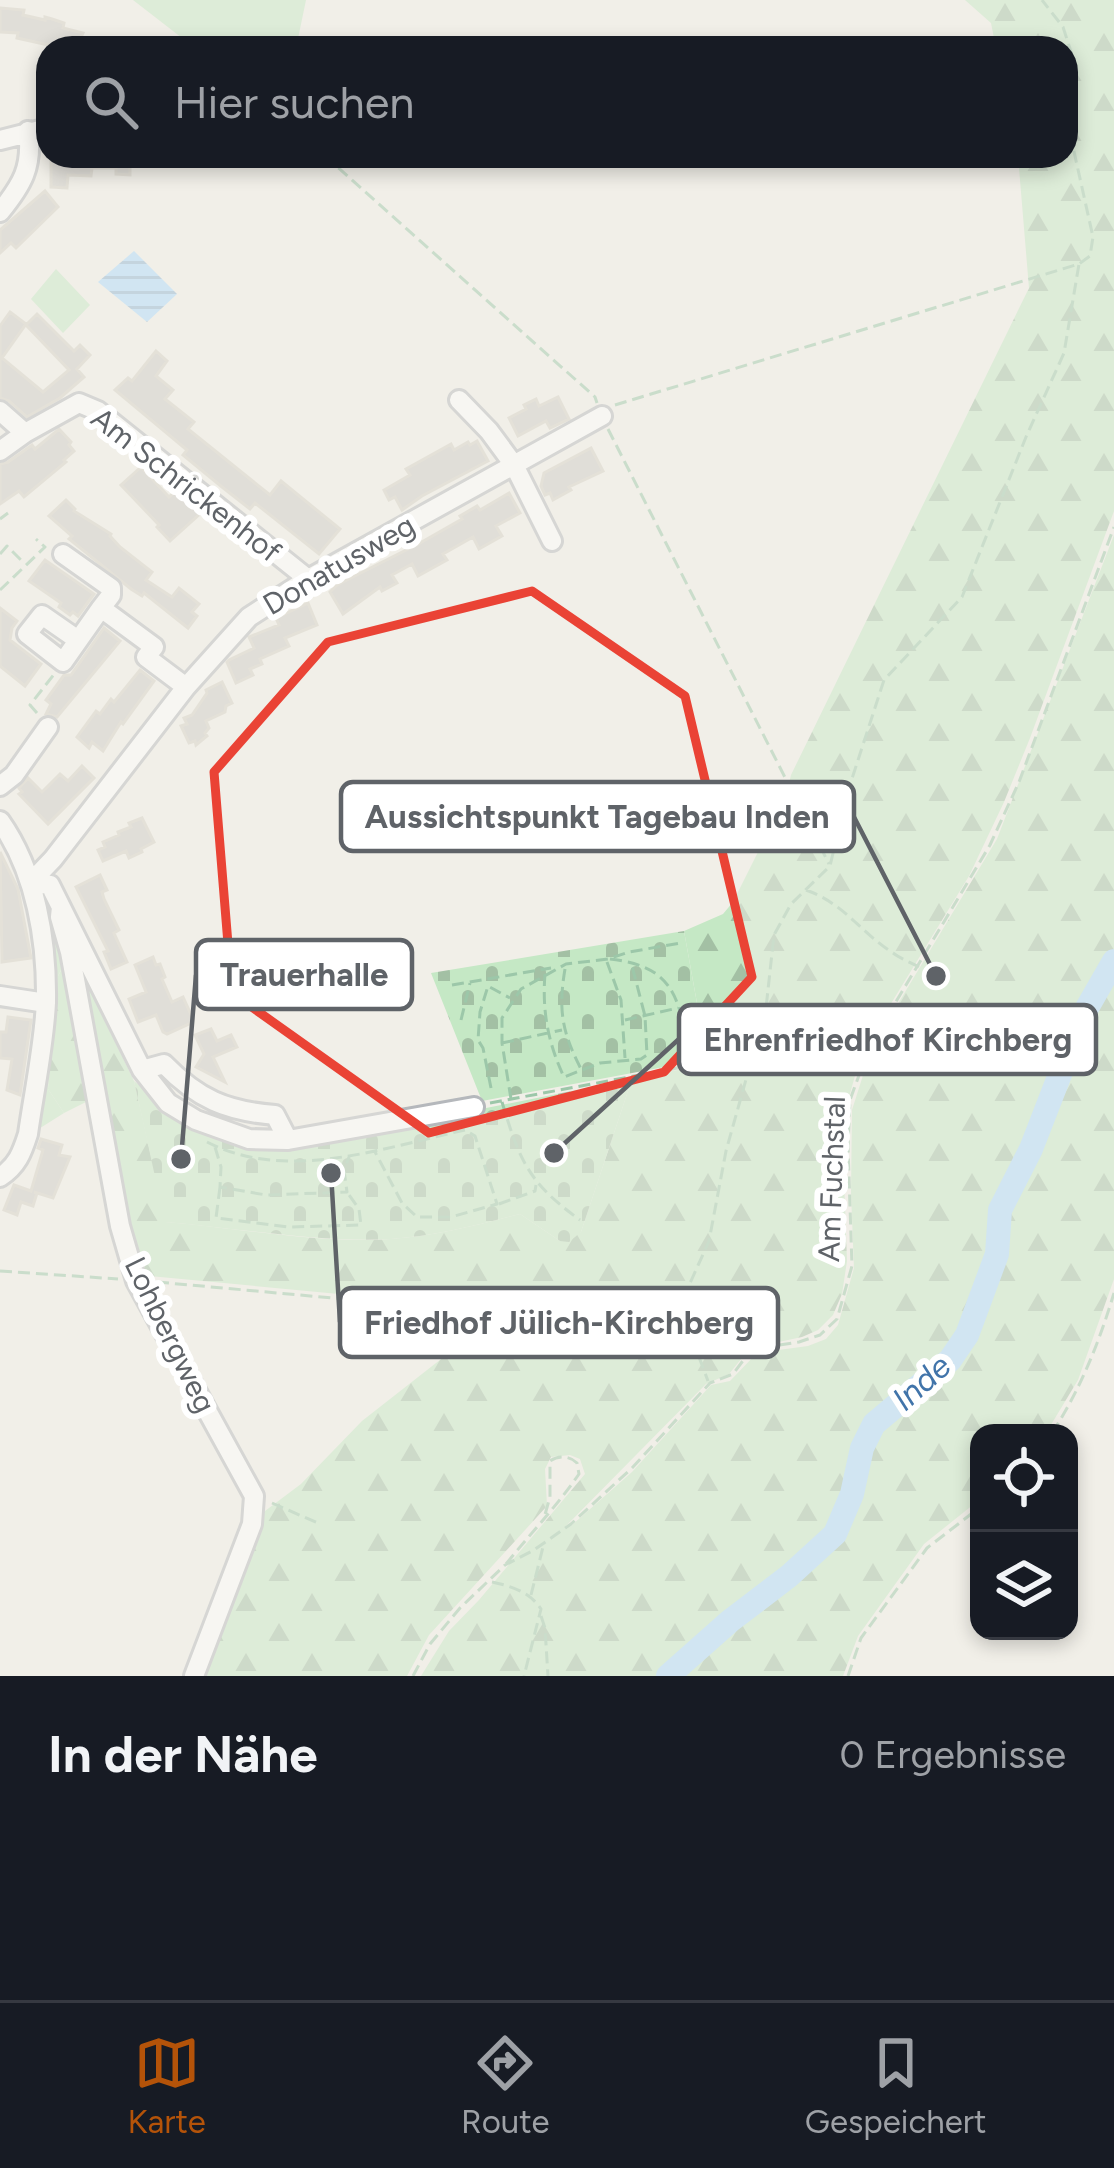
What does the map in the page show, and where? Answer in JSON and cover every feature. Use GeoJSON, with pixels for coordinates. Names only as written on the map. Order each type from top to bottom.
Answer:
{"type":"FeatureCollection","features":[{"type":"Feature","properties":{"kind":"street"},"geometry":{"type":"LineString","coordinates":[[0,140],[36,131]]}},
{"type":"Feature","properties":{"kind":"street"},"geometry":{"type":"LineString","coordinates":[[0,212],[21,186],[36,136]]}},
{"type":"Feature","properties":{"kind":"street"},"geometry":{"type":"LineString","coordinates":[[459,400],[514,465],[552,542]]}},
{"type":"Feature","properties":{"kind":"street","name":"Am Schrickenhof"},"geometry":{"type":"LineString","coordinates":[[0,451],[79,404],[98,411],[308,579]]}},
{"type":"Feature","properties":{"kind":"street"},"geometry":{"type":"LineString","coordinates":[[0,411],[25,433]]}},
{"type":"Feature","properties":{"kind":"street","name":"Donatusweg"},"geometry":{"type":"LineString","coordinates":[[31,882],[186,687],[249,617],[308,579],[602,416]]}},
{"type":"Feature","properties":{"kind":"street"},"geometry":{"type":"LineString","coordinates":[[64,554],[110,587],[111,595],[63,662],[27,634],[41,615],[78,640]]}},
{"type":"Feature","properties":{"kind":"street"},"geometry":{"type":"LineString","coordinates":[[101,608],[154,646],[146,657],[186,687]]}},
{"type":"Feature","properties":{"kind":"street"},"geometry":{"type":"LineString","coordinates":[[0,786],[14,775],[48,727]]}},
{"type":"Feature","properties":{"kind":"street"},"geometry":{"type":"LineString","coordinates":[[0,821],[31,882],[42,941],[46,1003],[28,1134],[22,1155],[0,1177]]}},
{"type":"Feature","properties":{"kind":"street"},"geometry":{"type":"LineString","coordinates":[[31,882],[50,885],[142,1070],[169,1102],[196,1120],[249,1138],[288,1141],[474,1107]]}},
{"type":"Feature","properties":{"kind":"street","name":"Lohbergweg"},"geometry":{"type":"LineString","coordinates":[[62,908],[120,1226],[136,1281],[254,1496]]}},
{"type":"Feature","properties":{"kind":"street"},"geometry":{"type":"LineString","coordinates":[[0,996],[46,1003]]}},
{"type":"Feature","properties":{"kind":"street"},"geometry":{"type":"LineString","coordinates":[[142,1070],[164,1064],[186,1087],[215,1101],[244,1112],[274,1114],[288,1141]]}},
{"type":"Feature","properties":{"kind":"street"},"geometry":{"type":"LineString","coordinates":[[194,1676],[253,1524],[254,1496]]}},
{"type":"Feature","properties":{"kind":"path"},"geometry":{"type":"LineString","coordinates":[[1042,0],[1066,36]]}},
{"type":"Feature","properties":{"kind":"path"},"geometry":{"type":"LineString","coordinates":[[338,168],[595,397],[830,866]]}},
{"type":"Feature","properties":{"kind":"path"},"geometry":{"type":"LineString","coordinates":[[602,416],[611,406],[1079,264],[1090,256],[1093,237],[1078,168]]}},
{"type":"Feature","properties":{"kind":"path"},"geometry":{"type":"LineString","coordinates":[[662,1328],[692,1281],[709,1241],[726,1150],[766,1009],[774,935],[804,890],[830,866],[847,794],[884,680],[962,597],[1064,353],[1079,264]]}},
{"type":"Feature","properties":{"kind":"path"},"geometry":{"type":"LineString","coordinates":[[0,519],[8,513]]}},
{"type":"Feature","properties":{"kind":"path","name":"Am Fuchstal"},"geometry":{"type":"LineString","coordinates":[[413,1676],[430,1644],[460,1608],[505,1565],[571,1523],[632,1468],[710,1383],[734,1374],[748,1354],[820,1336],[836,1319],[852,1266],[850,1100],[870,1045],[982,860],[1019,782],[1114,527]]}},
{"type":"Feature","properties":{"kind":"path"},"geometry":{"type":"LineString","coordinates":[[0,539],[25,564]]}},
{"type":"Feature","properties":{"kind":"path"},"geometry":{"type":"LineString","coordinates":[[1,586],[45,547],[36,539]]}},
{"type":"Feature","properties":{"kind":"path"},"geometry":{"type":"LineString","coordinates":[[0,554],[8,546]]}},
{"type":"Feature","properties":{"kind":"path"},"geometry":{"type":"LineString","coordinates":[[48,727],[30,705],[63,662]]}},
{"type":"Feature","properties":{"kind":"path"},"geometry":{"type":"LineString","coordinates":[[804,890],[838,905],[893,954],[919,967]]}},
{"type":"Feature","properties":{"kind":"path"},"geometry":{"type":"LineString","coordinates":[[511,1099],[502,1018],[512,999],[532,980],[566,964],[681,943]]}},
{"type":"Feature","properties":{"kind":"path"},"geometry":{"type":"LineString","coordinates":[[607,959],[656,972],[674,991],[690,1056]]}},
{"type":"Feature","properties":{"kind":"path"},"geometry":{"type":"LineString","coordinates":[[607,959],[625,1019],[625,1060]]}},
{"type":"Feature","properties":{"kind":"path"},"geometry":{"type":"LineString","coordinates":[[545,974],[548,1034],[565,1077],[600,1063],[647,1055],[645,1016],[631,962]]}},
{"type":"Feature","properties":{"kind":"path"},"geometry":{"type":"LineString","coordinates":[[566,964],[563,1029],[582,1070]]}},
{"type":"Feature","properties":{"kind":"path"},"geometry":{"type":"LineString","coordinates":[[452,985],[559,968]]}},
{"type":"Feature","properties":{"kind":"path"},"geometry":{"type":"LineString","coordinates":[[480,980],[512,999]]}},
{"type":"Feature","properties":{"kind":"path"},"geometry":{"type":"LineString","coordinates":[[460,1020],[471,982]]}},
{"type":"Feature","properties":{"kind":"path"},"geometry":{"type":"LineString","coordinates":[[488,986],[477,1030],[491,1088]]}},
{"type":"Feature","properties":{"kind":"path"},"geometry":{"type":"LineString","coordinates":[[625,1019],[680,1007]]}},
{"type":"Feature","properties":{"kind":"path"},"geometry":{"type":"LineString","coordinates":[[502,1043],[563,1029]]}},
{"type":"Feature","properties":{"kind":"path"},"geometry":{"type":"LineString","coordinates":[[474,1107],[754,1053]]}},
{"type":"Feature","properties":{"kind":"path"},"geometry":{"type":"LineString","coordinates":[[501,1101],[520,1158],[536,1183],[580,1220]]}},
{"type":"Feature","properties":{"kind":"path"},"geometry":{"type":"LineString","coordinates":[[196,1120],[203,1140],[262,1161],[318,1160],[465,1130],[475,1136],[497,1204]]}},
{"type":"Feature","properties":{"kind":"path"},"geometry":{"type":"LineString","coordinates":[[215,1147],[221,1167],[216,1218],[288,1227],[361,1225],[359,1209],[347,1192],[344,1170],[350,1155]]}},
{"type":"Feature","properties":{"kind":"path"},"geometry":{"type":"LineString","coordinates":[[374,1150],[402,1203],[417,1217],[451,1217],[497,1204],[535,1191],[536,1183]]}},
{"type":"Feature","properties":{"kind":"path"},"geometry":{"type":"LineString","coordinates":[[220,1187],[266,1195],[347,1192]]}},
{"type":"Feature","properties":{"kind":"path"},"geometry":{"type":"LineString","coordinates":[[0,1271],[662,1328],[675,1345],[698,1355],[748,1354]]}},
{"type":"Feature","properties":{"kind":"path"},"geometry":{"type":"LineString","coordinates":[[1057,1424],[1082,1382],[1114,1294]]}},
{"type":"Feature","properties":{"kind":"path"},"geometry":{"type":"LineString","coordinates":[[698,1355],[710,1383]]}},
{"type":"Feature","properties":{"kind":"path"},"geometry":{"type":"LineString","coordinates":[[505,1565],[544,1518],[579,1474],[577,1463],[570,1458],[550,1461],[550,1497],[544,1518]]}},
{"type":"Feature","properties":{"kind":"path"},"geometry":{"type":"LineString","coordinates":[[254,1496],[320,1524]]}},
{"type":"Feature","properties":{"kind":"path"},"geometry":{"type":"LineString","coordinates":[[848,1676],[861,1638],[927,1548],[970,1515]]}},
{"type":"Feature","properties":{"kind":"path"},"geometry":{"type":"LineString","coordinates":[[531,1597],[544,1543]]}},
{"type":"Feature","properties":{"kind":"path"},"geometry":{"type":"LineString","coordinates":[[490,1582],[510,1586],[538,1604],[545,1628],[548,1676]]}},
{"type":"Feature","properties":{"kind":"path"},"geometry":{"type":"LineString","coordinates":[[524,1676],[541,1614]]}},
{"type":"Feature","properties":{"kind":"highlighted area"},"geometry":{"type":"Polygon","coordinates":[[[532,591],[685,696],[752,977],[664,1072],[429,1133],[232,993],[214,772],[328,642],[532,591]]]}},
{"type":"Feature","properties":{"kind":"green space"},"geometry":{"type":"Polygon","coordinates":[[[133,0],[306,0],[298,36],[180,36],[133,0]]]}},
{"type":"Feature","properties":{"kind":"green space"},"geometry":{"type":"Polygon","coordinates":[[[965,0],[1114,0],[1114,511],[1004,802],[969,876],[862,1051],[847,1104],[843,1152],[847,1261],[833,1315],[802,1337],[746,1353],[729,1374],[706,1384],[565,1527],[632,1472],[711,1385],[730,1381],[757,1353],[808,1346],[826,1339],[838,1325],[854,1268],[852,1110],[872,1047],[997,839],[1114,535],[1114,1279],[1078,1380],[1051,1424],[970,1424],[970,1507],[924,1544],[858,1636],[843,1676],[421,1676],[449,1631],[585,1474],[580,1459],[570,1455],[551,1457],[545,1469],[547,1506],[429,1635],[407,1676],[200,1676],[257,1517],[301,1484],[362,1421],[482,1327],[498,1309],[139,1275],[85,978],[134,1081],[166,1222],[364,1240],[456,1230],[520,1214],[560,1241],[581,1232],[632,1079],[708,1064],[684,931],[723,914],[733,902],[1029,288],[1019,168],[1078,168],[1078,36],[994,36],[991,23],[965,0]]]}},
{"type":"Feature","properties":{"kind":"green space"},"geometry":{"type":"Polygon","coordinates":[[[56,269],[90,305],[63,333],[31,299],[56,269]]]}},
{"type":"Feature","properties":{"kind":"green space"},"geometry":{"type":"Polygon","coordinates":[[[49,903],[71,991],[62,968],[48,1089],[64,1113],[37,1130],[44,909],[49,903]]]}},
{"type":"Feature","properties":{"kind":"green space"},"geometry":{"type":"Polygon","coordinates":[[[684,931],[707,1059],[482,1101],[431,973],[684,931]]]}},
{"type":"Feature","properties":{"kind":"green space"},"geometry":{"type":"Polygon","coordinates":[[[63,967],[90,1100],[64,1113],[48,1089],[58,976],[63,967]]]}},
{"type":"Feature","properties":{"kind":"green space"},"geometry":{"type":"Polygon","coordinates":[[[632,1079],[581,1232],[569,1242],[520,1214],[456,1230],[364,1240],[165,1222],[134,1081],[181,1118],[305,1144],[632,1079]]]}},
{"type":"Feature","properties":{"kind":"water"},"geometry":{"type":"Polygon","coordinates":[[[134,251],[177,294],[147,322],[98,282],[134,251]]]}},
{"type":"Feature","properties":{"kind":"building"},"geometry":{"type":"Polygon","coordinates":[[[0,8],[24,10],[23,15],[52,19],[64,23],[63,28],[83,33],[36,36],[36,42],[17,38],[18,33],[0,32],[0,8]]]}},
{"type":"Feature","properties":{"kind":"building"},"geometry":{"type":"Polygon","coordinates":[[[51,168],[92,168],[91,176],[68,175],[67,188],[51,187],[51,168]]]}},
{"type":"Feature","properties":{"kind":"building"},"geometry":{"type":"Polygon","coordinates":[[[116,168],[130,168],[130,175],[116,174],[116,168]]]}},
{"type":"Feature","properties":{"kind":"building"},"geometry":{"type":"Polygon","coordinates":[[[45,191],[58,207],[16,248],[11,243],[0,253],[0,230],[45,191]]]}},
{"type":"Feature","properties":{"kind":"building"},"geometry":{"type":"Polygon","coordinates":[[[10,312],[26,324],[2,358],[43,392],[69,370],[26,325],[37,314],[74,351],[80,345],[90,355],[77,369],[84,377],[27,417],[0,398],[0,326],[10,312]]]}},
{"type":"Feature","properties":{"kind":"building"},"geometry":{"type":"Polygon","coordinates":[[[156,351],[167,361],[156,376],[173,390],[165,399],[194,422],[188,429],[270,495],[281,481],[340,529],[319,554],[255,503],[250,509],[222,487],[183,455],[187,450],[115,390],[128,378],[132,381],[156,351]]]}},
{"type":"Feature","properties":{"kind":"building"},"geometry":{"type":"Polygon","coordinates":[[[558,397],[569,419],[550,428],[546,421],[518,436],[509,418],[536,399],[539,406],[558,397]]]}},
{"type":"Feature","properties":{"kind":"building"},"geometry":{"type":"Polygon","coordinates":[[[59,429],[74,451],[66,462],[24,497],[19,491],[0,504],[0,464],[32,445],[35,449],[59,429]]]}},
{"type":"Feature","properties":{"kind":"building"},"geometry":{"type":"Polygon","coordinates":[[[477,441],[488,461],[402,510],[395,497],[389,500],[384,490],[410,475],[406,469],[451,444],[454,450],[477,441]]]}},
{"type":"Feature","properties":{"kind":"building"},"geometry":{"type":"Polygon","coordinates":[[[591,448],[603,471],[553,500],[550,493],[545,495],[544,473],[591,448]]]}},
{"type":"Feature","properties":{"kind":"building"},"geometry":{"type":"Polygon","coordinates":[[[141,467],[169,497],[176,491],[202,512],[170,541],[121,485],[141,467]]]}},
{"type":"Feature","properties":{"kind":"building"},"geometry":{"type":"Polygon","coordinates":[[[509,493],[520,513],[496,526],[502,536],[479,549],[473,537],[443,554],[447,560],[418,576],[412,564],[392,575],[397,583],[382,591],[380,587],[343,614],[330,592],[337,585],[420,543],[477,506],[480,510],[509,493]]]}},
{"type":"Feature","properties":{"kind":"building"},"geometry":{"type":"Polygon","coordinates":[[[66,500],[152,572],[146,580],[172,597],[179,588],[199,604],[188,628],[69,539],[72,536],[49,516],[66,500]]]}},
{"type":"Feature","properties":{"kind":"building"},"geometry":{"type":"Polygon","coordinates":[[[45,560],[94,594],[78,616],[70,615],[29,581],[45,560]]]}},
{"type":"Feature","properties":{"kind":"building"},"geometry":{"type":"Polygon","coordinates":[[[308,603],[317,625],[285,638],[289,646],[260,659],[262,664],[250,669],[253,675],[236,683],[227,662],[254,648],[249,637],[279,625],[276,618],[308,603]]]}},
{"type":"Feature","properties":{"kind":"building"},"geometry":{"type":"Polygon","coordinates":[[[0,608],[17,621],[10,640],[41,664],[25,686],[0,666],[0,608]]]}},
{"type":"Feature","properties":{"kind":"building"},"geometry":{"type":"Polygon","coordinates":[[[104,628],[120,641],[57,717],[46,714],[51,704],[46,700],[64,675],[71,675],[104,628]]]}},
{"type":"Feature","properties":{"kind":"building"},"geometry":{"type":"Polygon","coordinates":[[[140,670],[154,681],[103,751],[92,742],[89,748],[77,737],[96,711],[100,714],[111,699],[114,702],[140,670]]]}},
{"type":"Feature","properties":{"kind":"building"},"geometry":{"type":"Polygon","coordinates":[[[222,682],[232,703],[206,721],[207,736],[196,745],[189,743],[181,726],[187,724],[184,718],[192,715],[206,690],[222,682]]]}},
{"type":"Feature","properties":{"kind":"building"},"geometry":{"type":"Polygon","coordinates":[[[82,766],[94,778],[48,824],[19,794],[28,778],[42,792],[60,774],[68,781],[82,766]]]}},
{"type":"Feature","properties":{"kind":"building"},"geometry":{"type":"Polygon","coordinates":[[[142,818],[154,842],[129,858],[126,851],[103,861],[98,850],[105,847],[103,842],[142,818]]]}},
{"type":"Feature","properties":{"kind":"building"},"geometry":{"type":"Polygon","coordinates":[[[0,852],[18,889],[31,958],[2,962],[0,852]]]}},
{"type":"Feature","properties":{"kind":"building"},"geometry":{"type":"Polygon","coordinates":[[[100,875],[107,890],[102,892],[104,899],[119,930],[114,933],[127,962],[111,969],[104,952],[108,951],[76,887],[100,875]]]}},
{"type":"Feature","properties":{"kind":"building"},"geometry":{"type":"Polygon","coordinates":[[[153,957],[160,964],[172,1002],[183,997],[193,1019],[167,1034],[156,1015],[138,1022],[129,999],[146,992],[135,965],[153,957]]]}},
{"type":"Feature","properties":{"kind":"building"},"geometry":{"type":"Polygon","coordinates":[[[8,1017],[31,1020],[20,1095],[7,1090],[12,1059],[0,1058],[0,1032],[6,1032],[8,1017]]]}},
{"type":"Feature","properties":{"kind":"building"},"geometry":{"type":"Polygon","coordinates":[[[211,1029],[217,1041],[231,1035],[237,1047],[213,1057],[225,1082],[196,1067],[204,1054],[195,1035],[211,1029]]]}},
{"type":"Feature","properties":{"kind":"building"},"geometry":{"type":"Polygon","coordinates":[[[41,1139],[62,1145],[59,1155],[70,1157],[53,1198],[34,1192],[33,1206],[21,1202],[17,1215],[4,1210],[14,1185],[31,1191],[43,1150],[38,1148],[41,1139]]]}},
{"type":"Feature","properties":{"kind":"waterway","name":"Inde"},"geometry":{"type":"LineString","coordinates":[[668,1676],[835,1534],[874,1424],[950,1360],[967,1335],[997,1254],[1000,1210],[1031,1149],[1083,1015],[1114,961]]}},
{"type":"Feature","properties":{"kind":"place","name":"Aussichtspunkt Tagebau Inden"},"geometry":{"type":"Point","coordinates":[936,976]}},
{"type":"Feature","properties":{"kind":"place","name":"Ehrenfriedhof Kirchberg"},"geometry":{"type":"Point","coordinates":[554,1153]}},
{"type":"Feature","properties":{"kind":"place","name":"Trauerhalle"},"geometry":{"type":"Point","coordinates":[181,1159]}},
{"type":"Feature","properties":{"kind":"place","name":"Friedhof Jülich-Kirchberg"},"geometry":{"type":"Point","coordinates":[331,1173]}}]}
